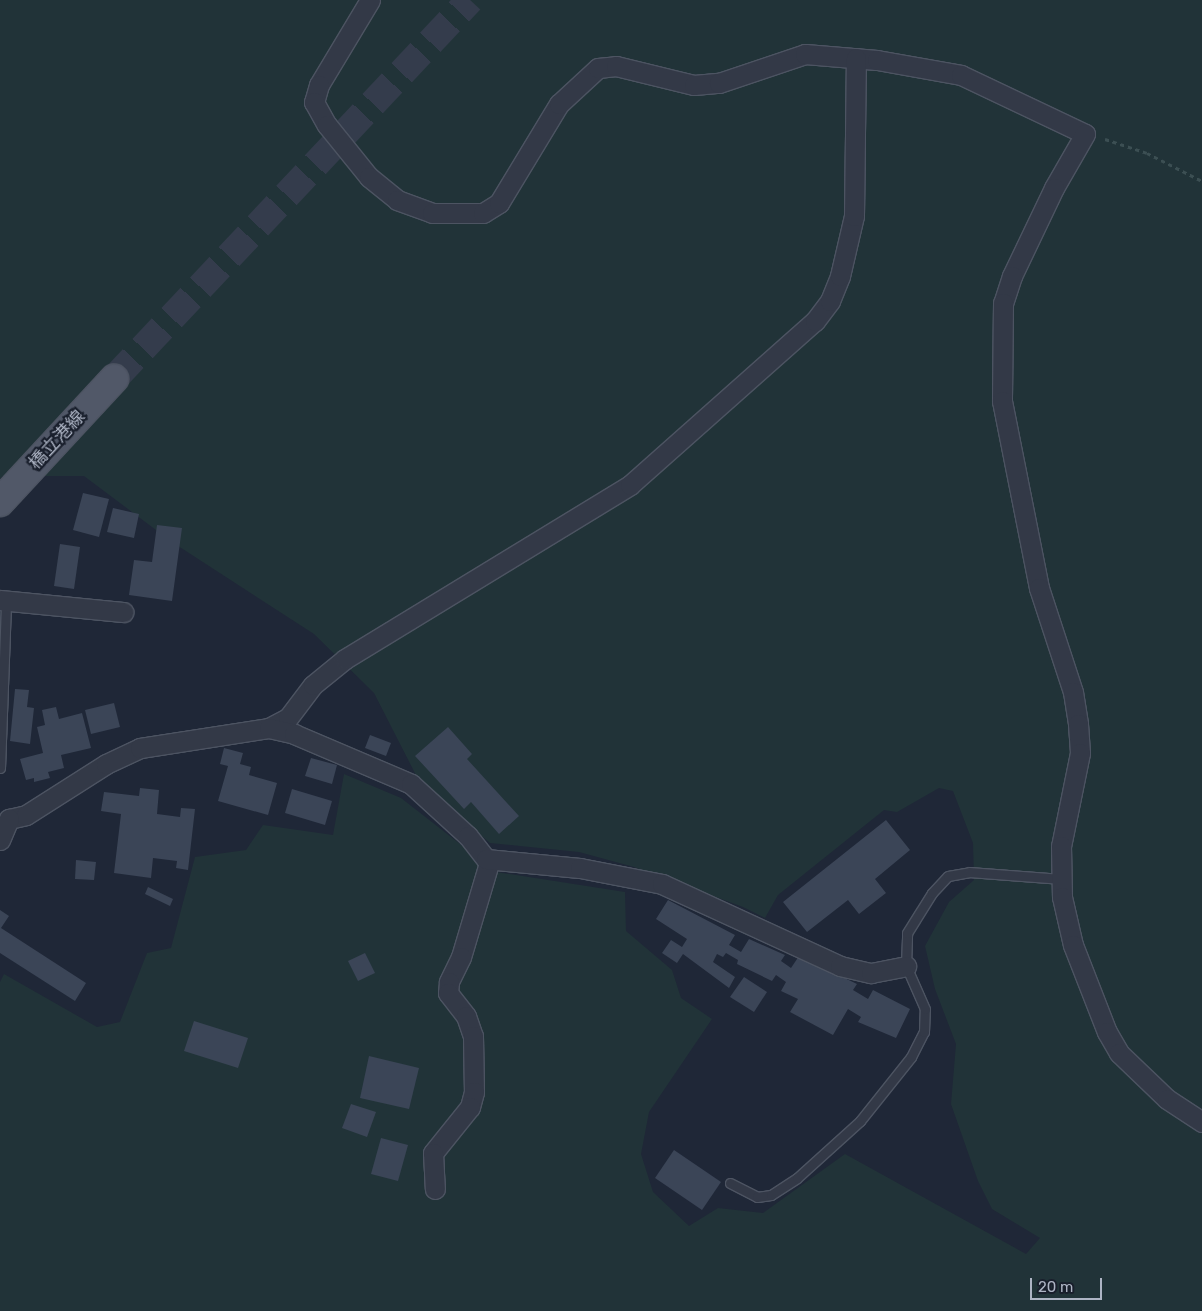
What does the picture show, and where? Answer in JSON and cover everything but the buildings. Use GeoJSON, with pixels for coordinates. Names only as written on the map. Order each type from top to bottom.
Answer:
{"type":"FeatureCollection","features":[{"type":"Feature","properties":{"kind":"main road","name":"橋立港線"},"geometry":{"type":"LineString","coordinates":[[0,502],[114,379]]}},
{"type":"Feature","properties":{"kind":"street"},"geometry":{"type":"LineString","coordinates":[[370,0],[320,85],[314,102],[327,125],[369,177],[397,200],[432,213],[483,213],[499,203],[559,104],[598,68],[616,66],[694,86],[719,83],[805,54],[927,67],[961,75],[1085,134],[1054,188],[1012,276],[1003,302],[1002,401],[1013,449],[1018,491],[1038,588],[1066,667],[1078,724],[1080,753],[1061,846],[1061,879],[1073,944],[1107,1032],[1119,1053],[1141,1077],[1202,1122]]}},
{"type":"Feature","properties":{"kind":"street"},"geometry":{"type":"LineString","coordinates":[[269,728],[288,718],[313,685],[345,659],[630,484],[816,322],[830,300],[840,276],[854,216],[856,58]]}},
{"type":"Feature","properties":{"kind":"street"},"geometry":{"type":"LineString","coordinates":[[3,601],[123,612]]}},
{"type":"Feature","properties":{"kind":"street"},"geometry":{"type":"LineString","coordinates":[[0,840],[5,814],[26,814],[106,764],[140,748],[220,734],[269,728],[294,734],[411,784],[468,836],[489,863],[461,957],[449,982],[448,993],[466,1016],[473,1036],[474,1092],[470,1107],[433,1153],[435,1189]]}},
{"type":"Feature","properties":{"kind":"street"},"geometry":{"type":"LineString","coordinates":[[486,859],[580,868],[662,884],[840,966],[871,973],[906,966]]}},
{"type":"Feature","properties":{"kind":"lane"},"geometry":{"type":"LineString","coordinates":[[0,768],[3,601]]}},
{"type":"Feature","properties":{"kind":"lane"},"geometry":{"type":"LineString","coordinates":[[730,1183],[757,1197],[771,1195],[822,1157],[860,1120],[911,1057],[924,1032],[926,1008],[906,966],[907,933],[932,892],[948,876],[970,872],[1061,879]]}},
{"type":"Feature","properties":{"kind":"path"},"geometry":{"type":"LineString","coordinates":[[1085,134],[1147,153],[1202,181]]}},
{"type":"Feature","properties":{"kind":"shaded area"},"geometry":{"type":"Polygon","coordinates":[[[0,0],[1202,0],[1202,1311],[0,1311],[0,982],[4,974],[97,1027],[120,1022],[147,953],[171,948],[195,857],[246,850],[263,825],[333,835],[344,774],[401,798],[496,872],[625,892],[626,931],[672,970],[681,998],[712,1019],[649,1112],[641,1154],[653,1192],[689,1226],[718,1208],[763,1213],[845,1154],[1026,1254],[1040,1238],[992,1209],[978,1181],[951,1104],[956,1044],[935,989],[925,946],[949,902],[974,880],[973,843],[953,791],[939,788],[897,812],[884,810],[778,895],[765,918],[743,907],[634,867],[579,852],[490,843],[421,785],[374,693],[314,634],[172,542],[84,476],[3,476],[0,479],[0,0]]]}},
{"type":"Feature","properties":{"kind":"tunnel"},"geometry":{"type":"LineString","coordinates":[[114,379],[470,0]]}}]}
